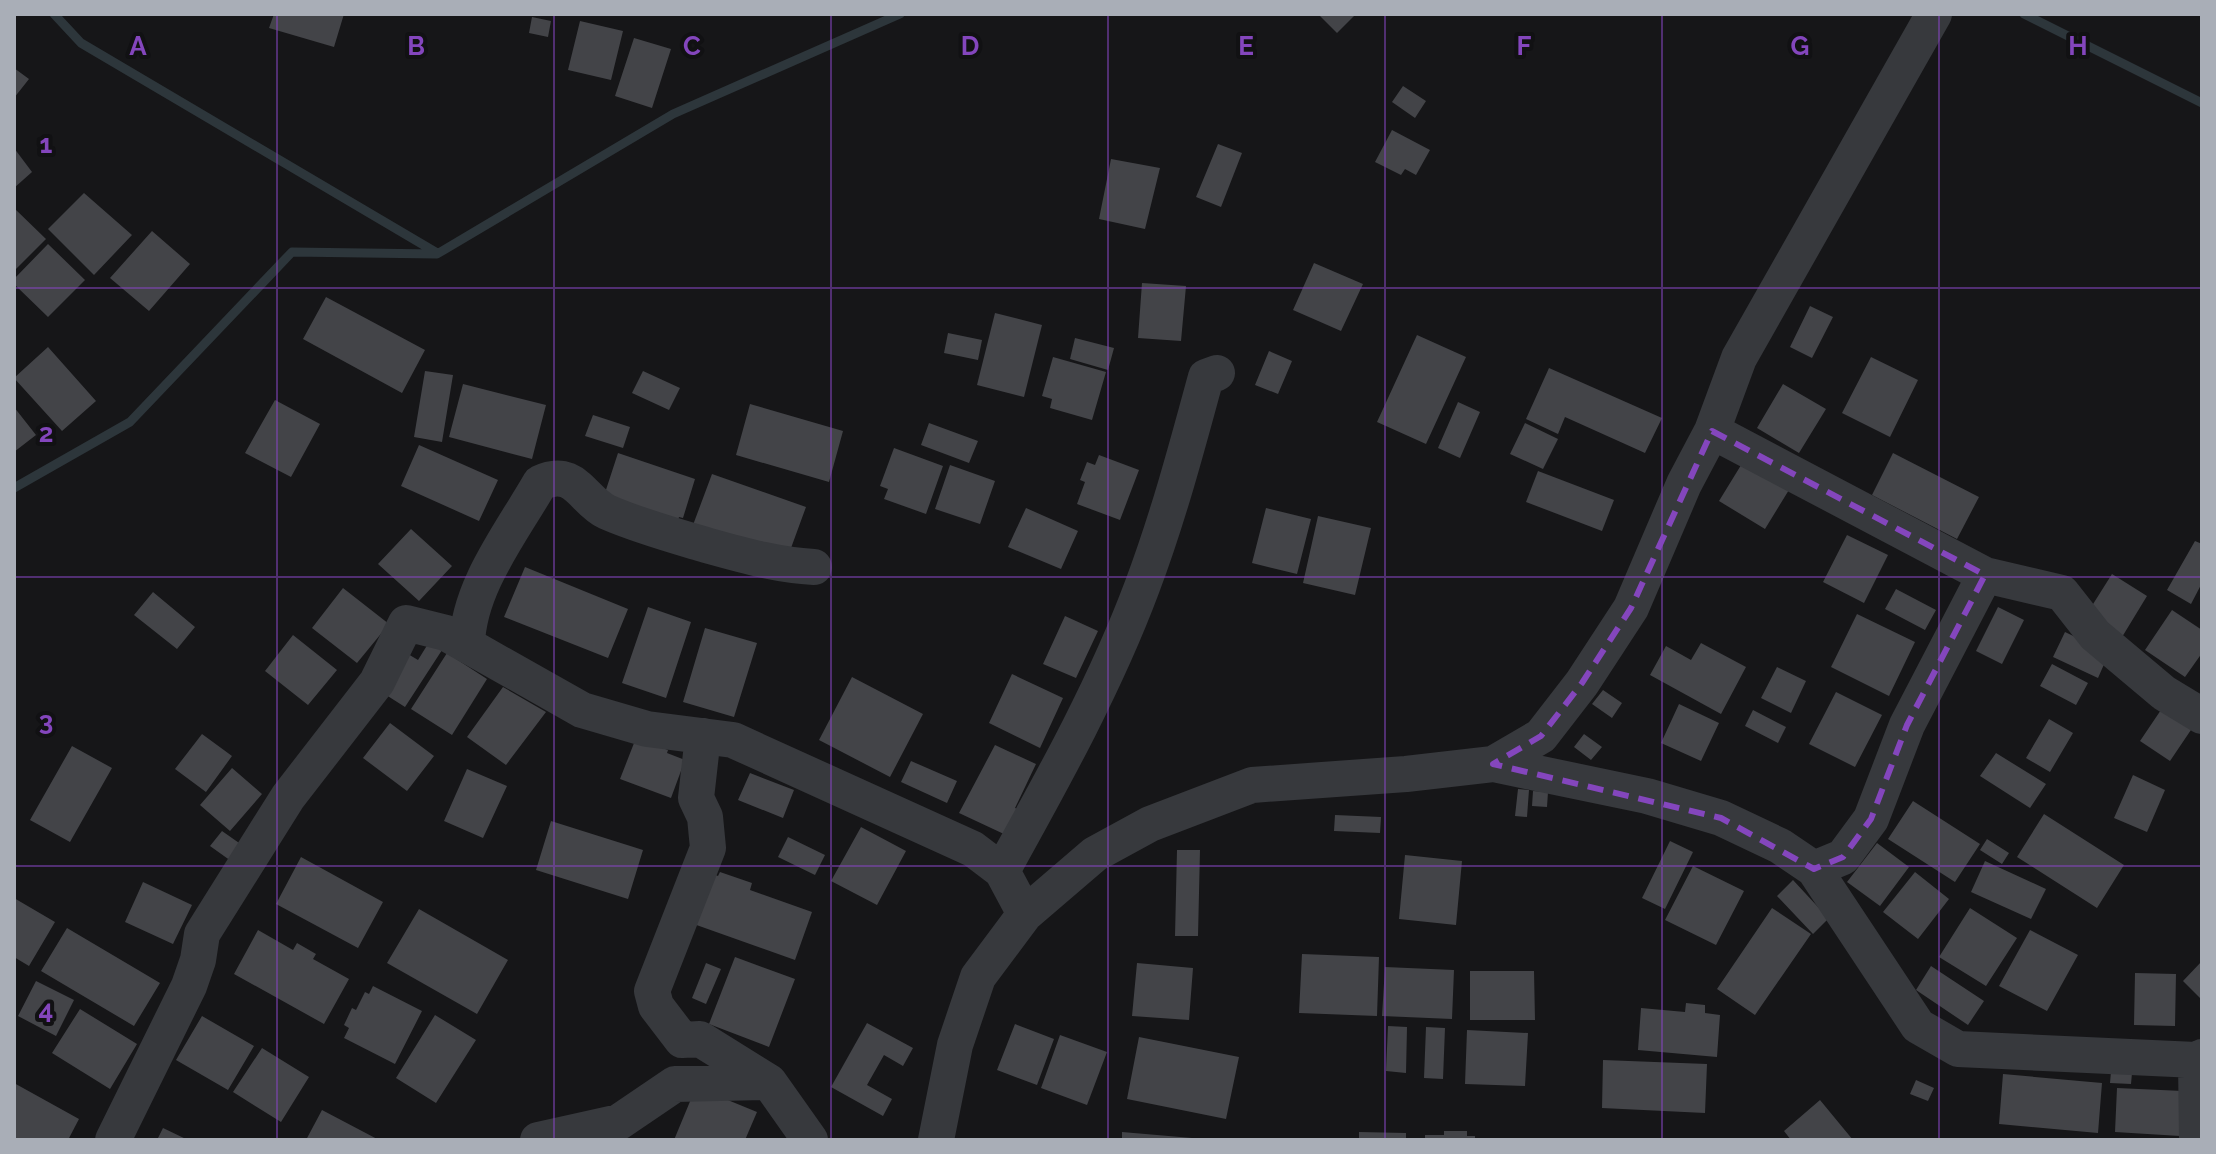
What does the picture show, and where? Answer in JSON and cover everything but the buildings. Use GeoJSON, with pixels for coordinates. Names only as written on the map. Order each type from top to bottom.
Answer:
{"type":"FeatureCollection","features":[{"type":"Feature","properties":{"kind":"street"},"geometry":{"type":"LineString","coordinates":[[1493,764],[1541,736],[1590,671],[1631,608],[1684,484],[1712,431],[1739,358],[1934,14]]}},
{"type":"Feature","properties":{"kind":"street"},"geometry":{"type":"LineString","coordinates":[[1002,871],[1097,690],[1131,613],[1180,470],[1206,377],[1217,373]]}},
{"type":"Feature","properties":{"kind":"street"},"geometry":{"type":"LineString","coordinates":[[1712,431],[1985,575],[2062,593],[2095,635],[2164,693],[2202,716]]}},
{"type":"Feature","properties":{"kind":"street"},"geometry":{"type":"LineString","coordinates":[[467,645],[475,595],[540,483],[552,477],[568,481],[586,492],[602,509],[643,528],[774,563],[814,567]]}},
{"type":"Feature","properties":{"kind":"street"},"geometry":{"type":"LineString","coordinates":[[1814,869],[1843,857],[1871,819],[1907,725],[1985,575]]}},
{"type":"Feature","properties":{"kind":"street"},"geometry":{"type":"LineString","coordinates":[[113,1140],[189,986],[198,960],[202,934],[288,797],[377,682],[406,623],[446,633],[582,710],[647,729],[733,740],[973,849],[1002,871],[1025,914]]}},
{"type":"Feature","properties":{"kind":"street"},"geometry":{"type":"LineString","coordinates":[[703,736],[696,798],[705,817],[708,848],[652,991],[656,1006],[682,1040],[700,1039],[769,1082],[810,1140]]}},
{"type":"Feature","properties":{"kind":"street"},"geometry":{"type":"LineString","coordinates":[[936,1140],[955,1045],[978,977],[1025,914],[1095,854],[1150,824],[1252,785],[1406,774],[1493,764],[1647,796],[1721,818],[1780,846],[1814,869],[1918,1026],[1958,1049],[2199,1059],[2197,1140]]}},
{"type":"Feature","properties":{"kind":"street"},"geometry":{"type":"LineString","coordinates":[[538,1140],[619,1122],[675,1084],[769,1082]]}},
{"type":"Feature","properties":{"kind":"highlighted area"},"geometry":{"type":"Polygon","coordinates":[[[1712,431],[1985,575],[1907,725],[1871,819],[1843,857],[1814,869],[1721,818],[1493,764],[1541,736],[1582,683],[1631,608],[1712,431]]]}},
{"type":"Feature","properties":{"kind":"waterway"},"geometry":{"type":"LineString","coordinates":[[54,14],[81,43],[437,253]]}},
{"type":"Feature","properties":{"kind":"waterway"},"geometry":{"type":"LineString","coordinates":[[14,488],[130,422],[292,252],[437,254],[673,114],[900,14]]}},
{"type":"Feature","properties":{"kind":"waterway"},"geometry":{"type":"LineString","coordinates":[[2024,14],[2202,103]]}}]}
